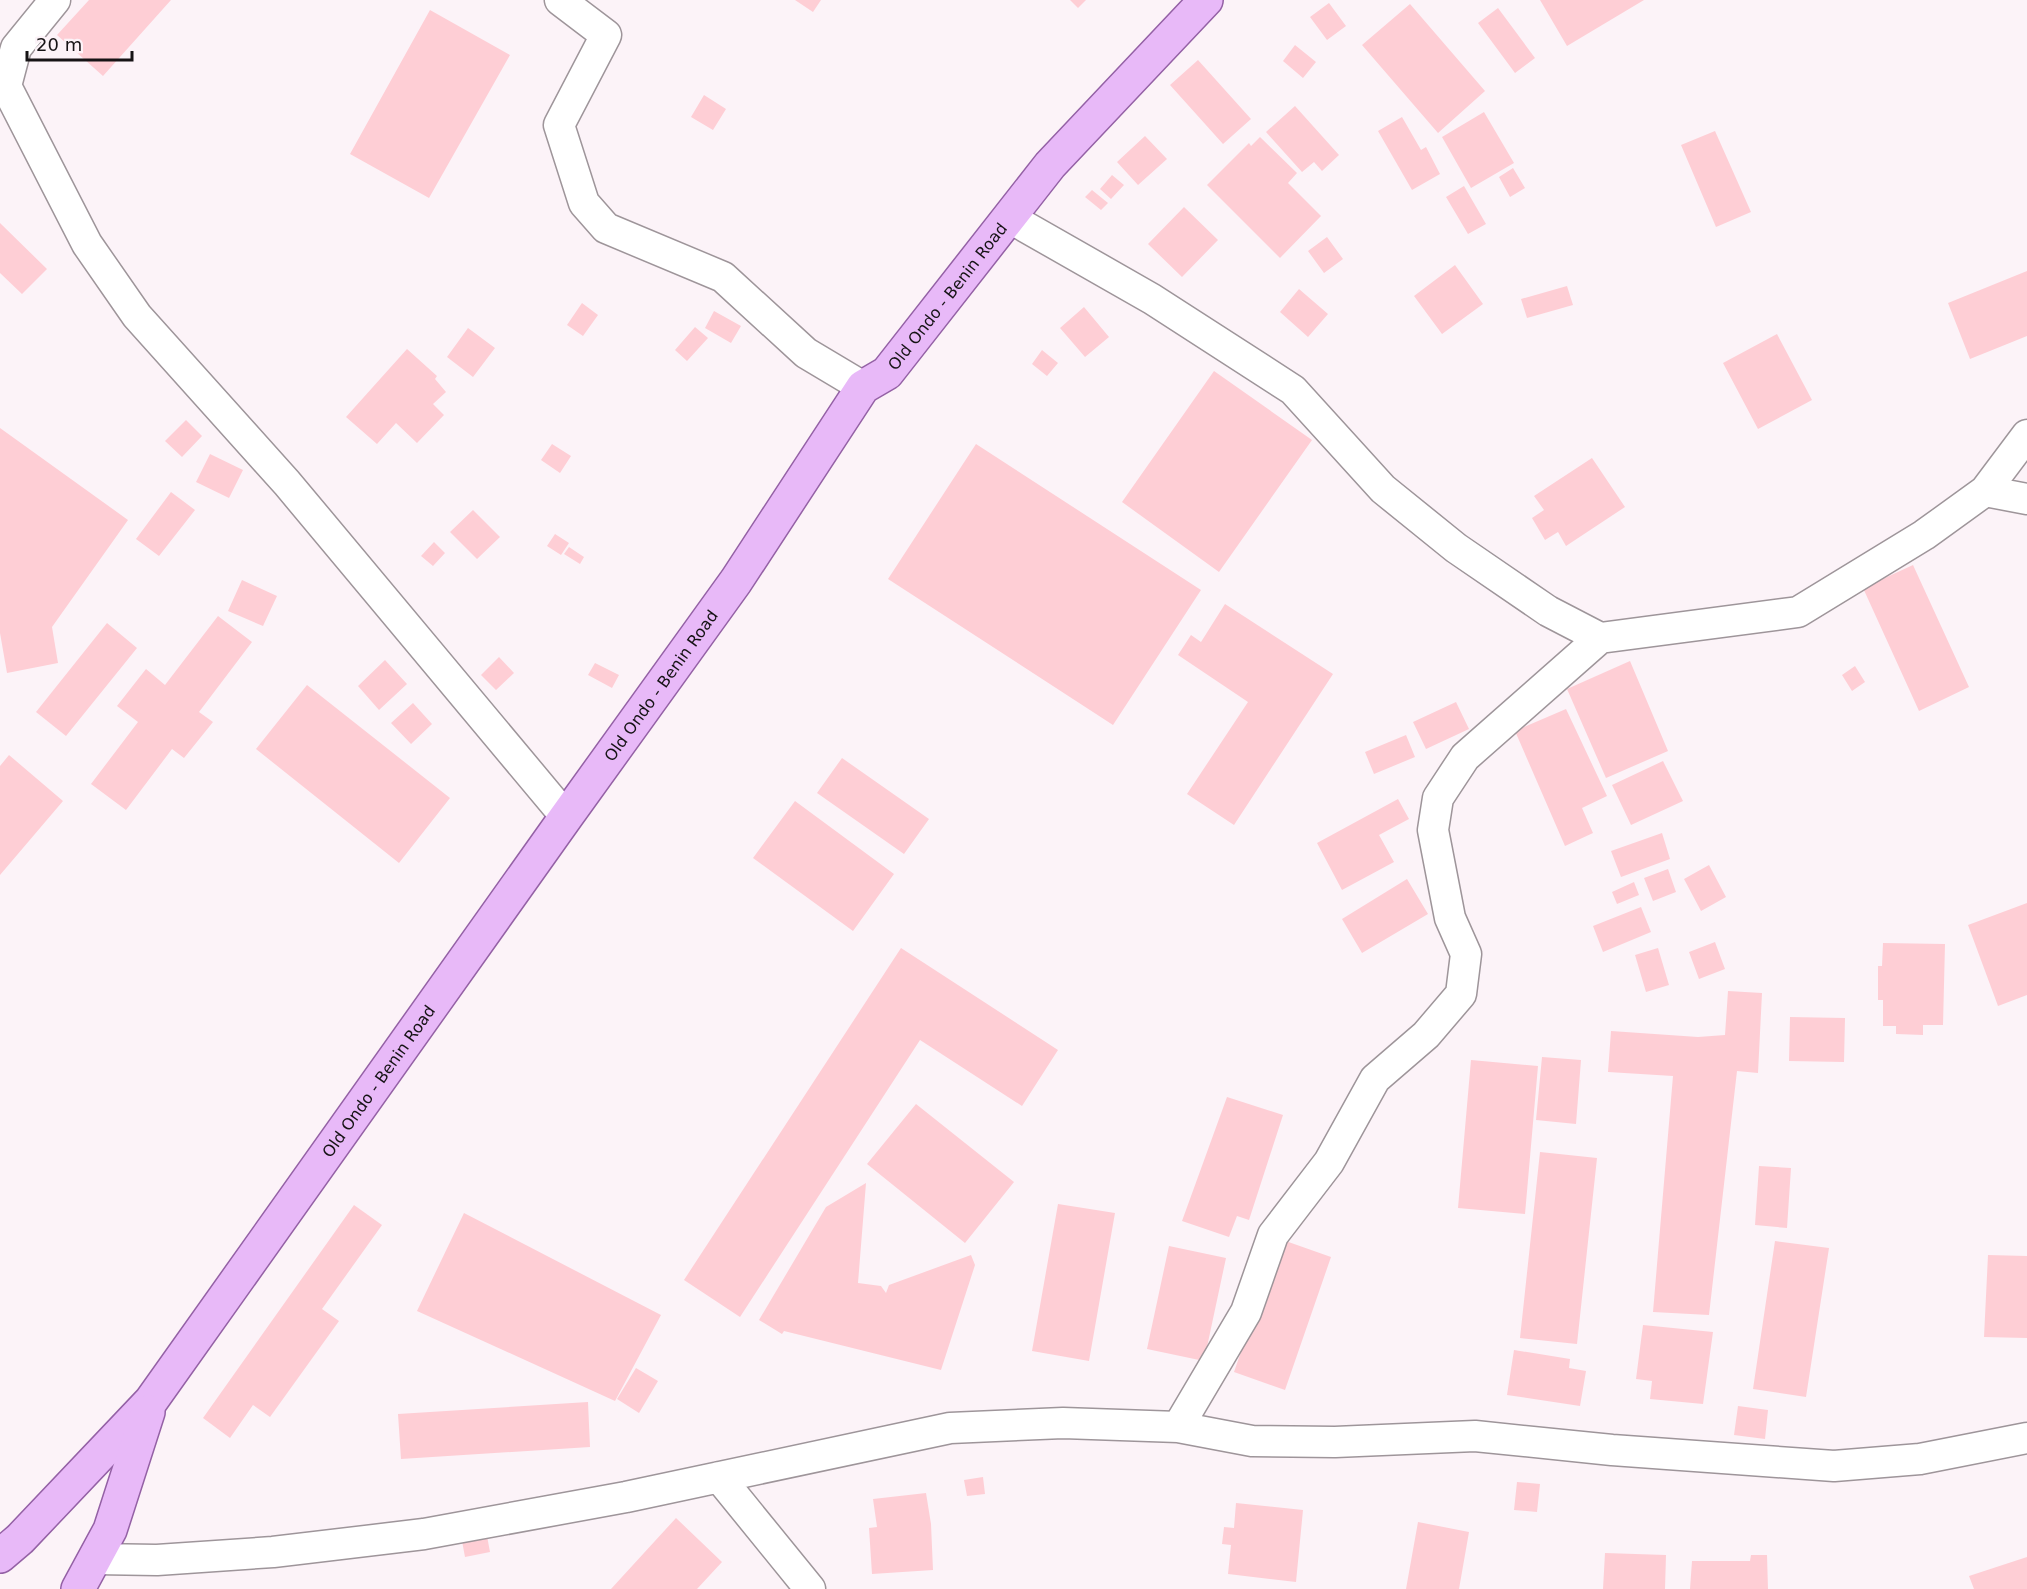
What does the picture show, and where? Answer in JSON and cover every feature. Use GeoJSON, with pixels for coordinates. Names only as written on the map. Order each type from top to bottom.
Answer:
{"type":"FeatureCollection","features":[{"type":"Feature","properties":{"kind":"main road","name":"Old Ondo - Benin Road"},"geometry":{"type":"LineString","coordinates":[[0,1556],[20,1539],[151,1401],[736,581],[863,387],[887,373],[1050,165],[1206,0]]}},
{"type":"Feature","properties":{"kind":"main road","name":"Old Ondo - Benin Road"},"geometry":{"type":"LineString","coordinates":[[78,1589],[110,1530],[151,1401]]}},
{"type":"Feature","properties":{"kind":"street"},"geometry":{"type":"LineString","coordinates":[[55,0],[16,48],[6,86],[87,244],[137,316],[286,483],[566,817]]}},
{"type":"Feature","properties":{"kind":"street"},"geometry":{"type":"LineString","coordinates":[[560,0],[606,35],[559,125],[584,203],[606,228],[723,277],[806,353],[863,387]]}},
{"type":"Feature","properties":{"kind":"street"},"geometry":{"type":"LineString","coordinates":[[1010,218],[1152,299],[1293,390],[1383,489],[1446,541],[1548,611],[1600,638]]}},
{"type":"Feature","properties":{"kind":"street"},"geometry":{"type":"LineString","coordinates":[[1178,1427],[1246,1312],[1274,1235],[1329,1162],[1375,1079],[1426,1035],[1461,994],[1466,954],[1450,918],[1433,830],[1438,798],[1465,757],[1600,638],[1798,612],[1924,535],[1985,491],[2027,435]]}},
{"type":"Feature","properties":{"kind":"street"},"geometry":{"type":"LineString","coordinates":[[1985,491],[2027,499]]}},
{"type":"Feature","properties":{"kind":"street"},"geometry":{"type":"LineString","coordinates":[[94,1559],[158,1560],[273,1552],[424,1534],[719,1477],[950,1428],[1063,1423],[1178,1427],[1252,1441],[1335,1442],[1475,1436],[1645,1453],[1834,1466],[1920,1459],[2027,1438]]}},
{"type":"Feature","properties":{"kind":"street"},"geometry":{"type":"LineString","coordinates":[[719,1477],[810,1589]]}},
{"type":"Feature","properties":{"kind":"building"},"geometry":{"type":"Polygon","coordinates":[[[89,0],[171,0],[103,76],[57,35],[89,0]]]}},
{"type":"Feature","properties":{"kind":"building"},"geometry":{"type":"Polygon","coordinates":[[[795,0],[821,0],[813,12],[795,0]]]}},
{"type":"Feature","properties":{"kind":"building"},"geometry":{"type":"Polygon","coordinates":[[[1070,0],[1086,0],[1078,8],[1070,0]]]}},
{"type":"Feature","properties":{"kind":"building"},"geometry":{"type":"Polygon","coordinates":[[[1540,0],[1644,0],[1567,46],[1540,0]]]}},
{"type":"Feature","properties":{"kind":"building"},"geometry":{"type":"Polygon","coordinates":[[[1329,3],[1346,26],[1327,40],[1310,17],[1329,3]]]}},
{"type":"Feature","properties":{"kind":"building"},"geometry":{"type":"Polygon","coordinates":[[[1410,4],[1485,91],[1438,133],[1362,45],[1410,4]]]}},
{"type":"Feature","properties":{"kind":"building"},"geometry":{"type":"Polygon","coordinates":[[[1498,8],[1535,58],[1515,73],[1478,23],[1498,8]]]}},
{"type":"Feature","properties":{"kind":"building"},"geometry":{"type":"Polygon","coordinates":[[[430,10],[510,55],[429,198],[350,154],[430,10]]]}},
{"type":"Feature","properties":{"kind":"building"},"geometry":{"type":"Polygon","coordinates":[[[1295,45],[1316,62],[1303,78],[1283,61],[1295,45]]]}},
{"type":"Feature","properties":{"kind":"building"},"geometry":{"type":"Polygon","coordinates":[[[1198,60],[1251,119],[1223,144],[1170,85],[1198,60]]]}},
{"type":"Feature","properties":{"kind":"building"},"geometry":{"type":"Polygon","coordinates":[[[704,95],[726,109],[713,130],[691,117],[704,95]]]}},
{"type":"Feature","properties":{"kind":"building"},"geometry":{"type":"Polygon","coordinates":[[[1295,106],[1339,155],[1322,171],[1314,162],[1302,172],[1266,132],[1295,106]]]}},
{"type":"Feature","properties":{"kind":"building"},"geometry":{"type":"Polygon","coordinates":[[[1484,112],[1514,163],[1471,188],[1442,137],[1484,112]]]}},
{"type":"Feature","properties":{"kind":"building"},"geometry":{"type":"Polygon","coordinates":[[[1402,117],[1421,150],[1426,147],[1440,174],[1412,190],[1378,131],[1402,117]]]}},
{"type":"Feature","properties":{"kind":"building"},"geometry":{"type":"Polygon","coordinates":[[[1715,131],[1751,212],[1716,227],[1681,145],[1715,131]]]}},
{"type":"Feature","properties":{"kind":"building"},"geometry":{"type":"Polygon","coordinates":[[[1145,136],[1167,159],[1138,185],[1117,162],[1145,136]]]}},
{"type":"Feature","properties":{"kind":"building"},"geometry":{"type":"Polygon","coordinates":[[[1260,137],[1297,173],[1288,183],[1321,216],[1280,258],[1207,185],[1249,143],[1251,146],[1260,137]]]}},
{"type":"Feature","properties":{"kind":"building"},"geometry":{"type":"Polygon","coordinates":[[[1513,168],[1525,188],[1510,197],[1499,177],[1513,168]]]}},
{"type":"Feature","properties":{"kind":"building"},"geometry":{"type":"Polygon","coordinates":[[[1112,175],[1124,185],[1111,199],[1100,189],[1112,175]]]}},
{"type":"Feature","properties":{"kind":"building"},"geometry":{"type":"Polygon","coordinates":[[[1464,186],[1486,224],[1468,234],[1446,197],[1464,186]]]}},
{"type":"Feature","properties":{"kind":"building"},"geometry":{"type":"Polygon","coordinates":[[[1092,190],[1108,203],[1101,210],[1085,197],[1092,190]]]}},
{"type":"Feature","properties":{"kind":"building"},"geometry":{"type":"Polygon","coordinates":[[[1184,207],[1218,240],[1182,277],[1148,244],[1184,207]]]}},
{"type":"Feature","properties":{"kind":"building"},"geometry":{"type":"Polygon","coordinates":[[[0,223],[47,269],[22,294],[0,273],[0,223]]]}},
{"type":"Feature","properties":{"kind":"building"},"geometry":{"type":"Polygon","coordinates":[[[1327,237],[1343,259],[1324,273],[1308,251],[1327,237]]]}},
{"type":"Feature","properties":{"kind":"building"},"geometry":{"type":"Polygon","coordinates":[[[1455,265],[1483,304],[1442,334],[1414,296],[1455,265]]]}},
{"type":"Feature","properties":{"kind":"building"},"geometry":{"type":"Polygon","coordinates":[[[2027,271],[2027,336],[1970,359],[1948,303],[2027,271]]]}},
{"type":"Feature","properties":{"kind":"building"},"geometry":{"type":"Polygon","coordinates":[[[1567,286],[1573,305],[1527,318],[1521,299],[1567,286]]]}},
{"type":"Feature","properties":{"kind":"building"},"geometry":{"type":"Polygon","coordinates":[[[1299,289],[1328,314],[1308,337],[1280,312],[1299,289]]]}},
{"type":"Feature","properties":{"kind":"building"},"geometry":{"type":"Polygon","coordinates":[[[582,303],[598,315],[583,336],[567,325],[582,303]]]}},
{"type":"Feature","properties":{"kind":"building"},"geometry":{"type":"Polygon","coordinates":[[[1084,307],[1109,337],[1085,357],[1060,328],[1084,307]]]}},
{"type":"Feature","properties":{"kind":"building"},"geometry":{"type":"Polygon","coordinates":[[[714,311],[741,326],[731,343],[705,328],[714,311]]]}},
{"type":"Feature","properties":{"kind":"building"},"geometry":{"type":"Polygon","coordinates":[[[695,327],[708,338],[687,361],[675,350],[695,327]]]}},
{"type":"Feature","properties":{"kind":"building"},"geometry":{"type":"Polygon","coordinates":[[[468,328],[495,348],[473,377],[447,357],[468,328]]]}},
{"type":"Feature","properties":{"kind":"building"},"geometry":{"type":"Polygon","coordinates":[[[1777,334],[1812,400],[1758,429],[1723,363],[1777,334]]]}},
{"type":"Feature","properties":{"kind":"building"},"geometry":{"type":"Polygon","coordinates":[[[407,349],[437,376],[435,379],[446,392],[433,404],[444,415],[417,443],[396,423],[377,444],[346,417],[407,349]]]}},
{"type":"Feature","properties":{"kind":"building"},"geometry":{"type":"Polygon","coordinates":[[[1042,350],[1058,363],[1047,376],[1032,364],[1042,350]]]}},
{"type":"Feature","properties":{"kind":"building"},"geometry":{"type":"Polygon","coordinates":[[[1214,371],[1312,440],[1219,572],[1122,502],[1214,371]]]}},
{"type":"Feature","properties":{"kind":"building"},"geometry":{"type":"Polygon","coordinates":[[[186,420],[202,436],[182,457],[165,441],[186,420]]]}},
{"type":"Feature","properties":{"kind":"building"},"geometry":{"type":"Polygon","coordinates":[[[0,428],[128,520],[52,627],[58,663],[7,673],[0,633],[0,428]]]}},
{"type":"Feature","properties":{"kind":"building"},"geometry":{"type":"Polygon","coordinates":[[[552,444],[571,456],[560,473],[541,460],[552,444]]]}},
{"type":"Feature","properties":{"kind":"building"},"geometry":{"type":"Polygon","coordinates":[[[976,444],[1201,590],[1113,725],[888,579],[976,444]]]}},
{"type":"Feature","properties":{"kind":"building"},"geometry":{"type":"Polygon","coordinates":[[[210,454],[243,470],[229,498],[196,482],[210,454]]]}},
{"type":"Feature","properties":{"kind":"building"},"geometry":{"type":"Polygon","coordinates":[[[1592,458],[1625,507],[1566,546],[1558,532],[1545,540],[1532,518],[1544,510],[1534,496],[1592,458]]]}},
{"type":"Feature","properties":{"kind":"building"},"geometry":{"type":"Polygon","coordinates":[[[171,492],[195,510],[159,556],[136,539],[171,492]]]}},
{"type":"Feature","properties":{"kind":"building"},"geometry":{"type":"Polygon","coordinates":[[[473,510],[500,537],[477,559],[450,532],[473,510]]]}},
{"type":"Feature","properties":{"kind":"building"},"geometry":{"type":"Polygon","coordinates":[[[555,534],[569,543],[561,555],[547,546],[555,534]]]}},
{"type":"Feature","properties":{"kind":"building"},"geometry":{"type":"Polygon","coordinates":[[[434,542],[445,553],[433,566],[421,556],[434,542]]]}},
{"type":"Feature","properties":{"kind":"building"},"geometry":{"type":"Polygon","coordinates":[[[569,547],[584,557],[580,564],[564,554],[569,547]]]}},
{"type":"Feature","properties":{"kind":"building"},"geometry":{"type":"Polygon","coordinates":[[[1913,565],[1969,687],[1919,711],[1863,588],[1913,565]]]}},
{"type":"Feature","properties":{"kind":"building"},"geometry":{"type":"Polygon","coordinates":[[[242,580],[277,596],[263,626],[228,611],[242,580]]]}},
{"type":"Feature","properties":{"kind":"building"},"geometry":{"type":"Polygon","coordinates":[[[1225,604],[1333,674],[1234,825],[1187,794],[1248,702],[1178,655],[1191,635],[1201,642],[1225,604]]]}},
{"type":"Feature","properties":{"kind":"building"},"geometry":{"type":"Polygon","coordinates":[[[218,616],[252,642],[199,712],[213,722],[184,758],[172,749],[126,810],[91,784],[138,722],[117,706],[146,669],[165,685],[218,616]]]}},
{"type":"Feature","properties":{"kind":"building"},"geometry":{"type":"Polygon","coordinates":[[[107,623],[137,648],[66,736],[36,712],[107,623]]]}},
{"type":"Feature","properties":{"kind":"building"},"geometry":{"type":"Polygon","coordinates":[[[499,657],[514,673],[496,690],[481,675],[499,657]]]}},
{"type":"Feature","properties":{"kind":"building"},"geometry":{"type":"Polygon","coordinates":[[[385,660],[407,684],[379,710],[358,686],[385,660]]]}},
{"type":"Feature","properties":{"kind":"building"},"geometry":{"type":"Polygon","coordinates":[[[1630,661],[1668,751],[1606,778],[1567,689],[1630,661]]]}},
{"type":"Feature","properties":{"kind":"building"},"geometry":{"type":"Polygon","coordinates":[[[595,663],[619,675],[612,688],[588,675],[595,663]]]}},
{"type":"Feature","properties":{"kind":"building"},"geometry":{"type":"Polygon","coordinates":[[[1855,666],[1865,682],[1852,691],[1842,675],[1855,666]]]}},
{"type":"Feature","properties":{"kind":"building"},"geometry":{"type":"Polygon","coordinates":[[[307,685],[450,798],[399,863],[256,749],[307,685]]]}},
{"type":"Feature","properties":{"kind":"building"},"geometry":{"type":"Polygon","coordinates":[[[1456,702],[1469,729],[1426,749],[1413,722],[1456,702]]]}},
{"type":"Feature","properties":{"kind":"building"},"geometry":{"type":"Polygon","coordinates":[[[413,703],[432,724],[411,744],[391,723],[413,703]]]}},
{"type":"Feature","properties":{"kind":"building"},"geometry":{"type":"Polygon","coordinates":[[[1566,709],[1607,796],[1582,808],[1593,833],[1565,846],[1515,731],[1566,709]]]}},
{"type":"Feature","properties":{"kind":"building"},"geometry":{"type":"Polygon","coordinates":[[[1406,735],[1415,757],[1374,774],[1365,752],[1406,735]]]}},
{"type":"Feature","properties":{"kind":"building"},"geometry":{"type":"Polygon","coordinates":[[[9,755],[63,801],[0,875],[0,766],[9,755]]]}},
{"type":"Feature","properties":{"kind":"building"},"geometry":{"type":"Polygon","coordinates":[[[842,758],[929,819],[904,854],[817,793],[842,758]]]}},
{"type":"Feature","properties":{"kind":"building"},"geometry":{"type":"Polygon","coordinates":[[[1663,761],[1683,801],[1631,825],[1612,785],[1663,761]]]}},
{"type":"Feature","properties":{"kind":"building"},"geometry":{"type":"Polygon","coordinates":[[[1398,799],[1409,819],[1379,835],[1394,862],[1342,890],[1317,843],[1398,799]]]}},
{"type":"Feature","properties":{"kind":"building"},"geometry":{"type":"Polygon","coordinates":[[[795,801],[894,874],[853,931],[753,858],[795,801]]]}},
{"type":"Feature","properties":{"kind":"building"},"geometry":{"type":"Polygon","coordinates":[[[1662,833],[1670,859],[1621,877],[1611,851],[1662,833]]]}},
{"type":"Feature","properties":{"kind":"building"},"geometry":{"type":"Polygon","coordinates":[[[1709,865],[1726,897],[1701,911],[1684,879],[1709,865]]]}},
{"type":"Feature","properties":{"kind":"building"},"geometry":{"type":"Polygon","coordinates":[[[1668,869],[1676,892],[1653,901],[1644,878],[1668,869]]]}},
{"type":"Feature","properties":{"kind":"building"},"geometry":{"type":"Polygon","coordinates":[[[1407,879],[1428,914],[1362,953],[1342,919],[1407,879]]]}},
{"type":"Feature","properties":{"kind":"building"},"geometry":{"type":"Polygon","coordinates":[[[1634,882],[1639,895],[1617,904],[1612,892],[1634,882]]]}},
{"type":"Feature","properties":{"kind":"building"},"geometry":{"type":"Polygon","coordinates":[[[2027,903],[2027,995],[1998,1006],[1968,925],[2027,903]]]}},
{"type":"Feature","properties":{"kind":"building"},"geometry":{"type":"Polygon","coordinates":[[[1641,907],[1651,932],[1603,952],[1593,926],[1641,907]]]}},
{"type":"Feature","properties":{"kind":"building"},"geometry":{"type":"Polygon","coordinates":[[[1715,942],[1725,969],[1699,979],[1689,952],[1715,942]]]}},
{"type":"Feature","properties":{"kind":"building"},"geometry":{"type":"Polygon","coordinates":[[[1883,943],[1945,944],[1943,1025],[1923,1025],[1923,1035],[1896,1034],[1896,1026],[1883,1026],[1883,1000],[1878,1000],[1878,966],[1882,966],[1883,943]]]}},
{"type":"Feature","properties":{"kind":"building"},"geometry":{"type":"Polygon","coordinates":[[[901,948],[1058,1050],[1022,1106],[920,1040],[740,1317],[684,1280],[901,948]]]}},
{"type":"Feature","properties":{"kind":"building"},"geometry":{"type":"Polygon","coordinates":[[[1658,948],[1669,985],[1646,992],[1635,955],[1658,948]]]}},
{"type":"Feature","properties":{"kind":"building"},"geometry":{"type":"Polygon","coordinates":[[[1728,991],[1762,993],[1758,1073],[1737,1071],[1709,1315],[1653,1312],[1673,1076],[1608,1072],[1611,1031],[1698,1037],[1725,1035],[1728,991]]]}},
{"type":"Feature","properties":{"kind":"building"},"geometry":{"type":"Polygon","coordinates":[[[1790,1017],[1845,1018],[1844,1062],[1789,1061],[1790,1017]]]}},
{"type":"Feature","properties":{"kind":"building"},"geometry":{"type":"Polygon","coordinates":[[[1542,1057],[1581,1060],[1576,1124],[1536,1120],[1542,1057]]]}},
{"type":"Feature","properties":{"kind":"building"},"geometry":{"type":"Polygon","coordinates":[[[1471,1060],[1538,1066],[1525,1214],[1458,1208],[1471,1060]]]}},
{"type":"Feature","properties":{"kind":"building"},"geometry":{"type":"Polygon","coordinates":[[[1227,1097],[1283,1115],[1249,1220],[1237,1216],[1229,1237],[1182,1221],[1227,1097]]]}},
{"type":"Feature","properties":{"kind":"building"},"geometry":{"type":"Polygon","coordinates":[[[916,1104],[1014,1182],[965,1243],[867,1164],[916,1104]]]}},
{"type":"Feature","properties":{"kind":"building"},"geometry":{"type":"Polygon","coordinates":[[[1540,1152],[1597,1158],[1577,1344],[1520,1338],[1540,1152]]]}},
{"type":"Feature","properties":{"kind":"building"},"geometry":{"type":"Polygon","coordinates":[[[1759,1166],[1791,1168],[1787,1228],[1755,1225],[1759,1166]]]}},
{"type":"Feature","properties":{"kind":"building"},"geometry":{"type":"Polygon","coordinates":[[[866,1183],[858,1283],[881,1286],[886,1293],[889,1285],[971,1255],[975,1265],[941,1370],[784,1331],[782,1334],[759,1320],[826,1207],[866,1183]]]}},
{"type":"Feature","properties":{"kind":"building"},"geometry":{"type":"Polygon","coordinates":[[[1058,1204],[1115,1213],[1089,1361],[1032,1351],[1058,1204]]]}},
{"type":"Feature","properties":{"kind":"building"},"geometry":{"type":"Polygon","coordinates":[[[354,1205],[382,1225],[322,1309],[339,1321],[270,1417],[253,1405],[230,1438],[203,1418],[354,1205]]]}},
{"type":"Feature","properties":{"kind":"building"},"geometry":{"type":"Polygon","coordinates":[[[464,1213],[661,1315],[615,1401],[417,1311],[464,1213]]]}},
{"type":"Feature","properties":{"kind":"building"},"geometry":{"type":"Polygon","coordinates":[[[1280,1239],[1331,1257],[1285,1390],[1234,1372],[1280,1239]]]}},
{"type":"Feature","properties":{"kind":"building"},"geometry":{"type":"Polygon","coordinates":[[[1775,1241],[1829,1248],[1806,1397],[1753,1389],[1775,1241]]]}},
{"type":"Feature","properties":{"kind":"building"},"geometry":{"type":"Polygon","coordinates":[[[1169,1246],[1226,1258],[1204,1361],[1147,1349],[1169,1246]]]}},
{"type":"Feature","properties":{"kind":"building"},"geometry":{"type":"Polygon","coordinates":[[[1988,1255],[2027,1256],[2027,1338],[1984,1337],[1988,1255]]]}},
{"type":"Feature","properties":{"kind":"building"},"geometry":{"type":"Polygon","coordinates":[[[1643,1325],[1713,1332],[1703,1404],[1650,1399],[1652,1381],[1636,1379],[1643,1325]]]}},
{"type":"Feature","properties":{"kind":"building"},"geometry":{"type":"Polygon","coordinates":[[[1514,1350],[1570,1359],[1569,1368],[1586,1371],[1580,1406],[1507,1395],[1514,1350]]]}},
{"type":"Feature","properties":{"kind":"building"},"geometry":{"type":"Polygon","coordinates":[[[636,1368],[658,1381],[639,1413],[617,1399],[636,1368]]]}},
{"type":"Feature","properties":{"kind":"building"},"geometry":{"type":"Polygon","coordinates":[[[588,1402],[590,1447],[401,1459],[398,1414],[588,1402]]]}},
{"type":"Feature","properties":{"kind":"building"},"geometry":{"type":"Polygon","coordinates":[[[1738,1406],[1768,1410],[1765,1439],[1734,1435],[1738,1406]]]}},
{"type":"Feature","properties":{"kind":"building"},"geometry":{"type":"Polygon","coordinates":[[[983,1477],[985,1494],[967,1496],[964,1480],[983,1477]]]}},
{"type":"Feature","properties":{"kind":"building"},"geometry":{"type":"Polygon","coordinates":[[[1517,1482],[1540,1484],[1537,1512],[1514,1510],[1517,1482]]]}},
{"type":"Feature","properties":{"kind":"building"},"geometry":{"type":"Polygon","coordinates":[[[926,1493],[931,1524],[933,1570],[872,1574],[869,1528],[877,1527],[873,1499],[926,1493]]]}},
{"type":"Feature","properties":{"kind":"building"},"geometry":{"type":"Polygon","coordinates":[[[1236,1503],[1303,1510],[1296,1582],[1228,1574],[1231,1545],[1222,1544],[1224,1527],[1234,1528],[1236,1503]]]}},
{"type":"Feature","properties":{"kind":"building"},"geometry":{"type":"Polygon","coordinates":[[[676,1518],[722,1562],[697,1589],[611,1589],[676,1518]]]}},
{"type":"Feature","properties":{"kind":"building"},"geometry":{"type":"Polygon","coordinates":[[[1418,1522],[1469,1532],[1459,1589],[1406,1589],[1418,1522]]]}},
{"type":"Feature","properties":{"kind":"building"},"geometry":{"type":"Polygon","coordinates":[[[487,1536],[490,1552],[465,1557],[462,1541],[487,1536]]]}},
{"type":"Feature","properties":{"kind":"building"},"geometry":{"type":"Polygon","coordinates":[[[1605,1553],[1666,1555],[1665,1589],[1603,1589],[1605,1553]]]}},
{"type":"Feature","properties":{"kind":"building"},"geometry":{"type":"Polygon","coordinates":[[[1751,1555],[1767,1555],[1768,1589],[1690,1589],[1692,1561],[1750,1561],[1751,1555]]]}},
{"type":"Feature","properties":{"kind":"building"},"geometry":{"type":"Polygon","coordinates":[[[2027,1557],[2027,1589],[1974,1589],[1969,1576],[2027,1557]]]}}]}
